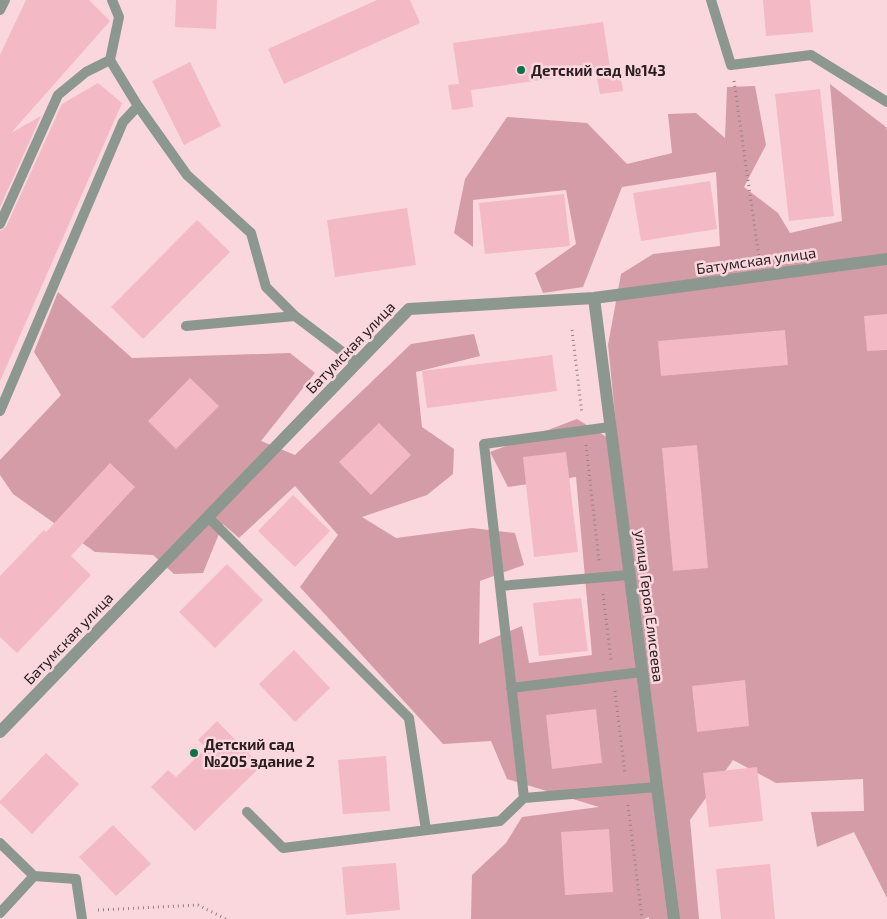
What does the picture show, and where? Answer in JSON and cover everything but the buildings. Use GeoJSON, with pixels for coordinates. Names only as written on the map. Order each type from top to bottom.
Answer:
{"type":"FeatureCollection","features":[{"type":"Feature","properties":{"kind":"street","name":"Батумская улица"},"geometry":{"type":"LineString","coordinates":[[0,732],[409,309],[594,298],[887,259]]}},
{"type":"Feature","properties":{"kind":"street","name":"улица Героя Елисеева"},"geometry":{"type":"LineString","coordinates":[[594,298],[674,919]]}},
{"type":"Feature","properties":{"kind":"lane"},"geometry":{"type":"LineString","coordinates":[[0,10],[5,0]]}},
{"type":"Feature","properties":{"kind":"lane"},"geometry":{"type":"LineString","coordinates":[[112,0],[119,17],[110,60],[138,106],[187,175],[251,233],[266,287],[295,316],[357,363]]}},
{"type":"Feature","properties":{"kind":"lane"},"geometry":{"type":"LineString","coordinates":[[711,0],[731,65],[811,55],[887,102]]}},
{"type":"Feature","properties":{"kind":"lane"},"geometry":{"type":"LineString","coordinates":[[0,224],[58,95],[86,72],[110,60]]}},
{"type":"Feature","properties":{"kind":"lane"},"geometry":{"type":"LineString","coordinates":[[0,411],[123,122],[138,106]]}},
{"type":"Feature","properties":{"kind":"lane"},"geometry":{"type":"LineString","coordinates":[[186,326],[295,316]]}},
{"type":"Feature","properties":{"kind":"lane"},"geometry":{"type":"LineString","coordinates":[[524,798],[484,444],[610,427]]}},
{"type":"Feature","properties":{"kind":"lane"},"geometry":{"type":"LineString","coordinates":[[208,517],[409,718],[426,830]]}},
{"type":"Feature","properties":{"kind":"lane"},"geometry":{"type":"LineString","coordinates":[[500,586],[629,575]]}},
{"type":"Feature","properties":{"kind":"lane"},"geometry":{"type":"LineString","coordinates":[[512,688],[642,672]]}},
{"type":"Feature","properties":{"kind":"lane"},"geometry":{"type":"LineString","coordinates":[[248,812],[283,848],[500,821],[524,798],[657,788]]}},
{"type":"Feature","properties":{"kind":"lane"},"geometry":{"type":"LineString","coordinates":[[0,843],[34,876],[76,879],[81,915]]}},
{"type":"Feature","properties":{"kind":"lane"},"geometry":{"type":"LineString","coordinates":[[0,913],[34,876]]}},
{"type":"Feature","properties":{"kind":"path"},"geometry":{"type":"LineString","coordinates":[[731,65],[762,276]]}},
{"type":"Feature","properties":{"kind":"path"},"geometry":{"type":"LineString","coordinates":[[572,330],[642,919]]}},
{"type":"Feature","properties":{"kind":"path"},"geometry":{"type":"LineString","coordinates":[[81,915],[198,905],[226,919]]}},
{"type":"Feature","properties":{"kind":"shaded area"},"geometry":{"type":"Polygon","coordinates":[[[830,84],[886,127],[887,131],[887,898],[854,832],[817,847],[811,812],[864,811],[863,779],[776,783],[733,760],[690,820],[699,919],[649,919],[649,917],[644,919],[471,919],[472,875],[506,843],[522,817],[599,807],[507,779],[491,741],[443,744],[300,587],[338,535],[295,486],[239,538],[223,524],[203,573],[174,574],[153,555],[95,552],[13,494],[0,475],[0,460],[61,395],[34,352],[58,292],[132,358],[290,353],[315,373],[261,441],[295,455],[411,344],[474,334],[480,356],[416,372],[422,427],[454,449],[453,474],[427,495],[362,517],[396,538],[472,528],[515,533],[524,565],[480,581],[479,644],[522,626],[529,663],[592,655],[576,477],[508,487],[490,452],[577,419],[618,444],[608,345],[621,274],[653,254],[720,246],[716,172],[622,187],[583,287],[543,293],[535,273],[576,244],[566,190],[473,200],[473,247],[454,233],[465,179],[507,117],[587,123],[627,164],[672,153],[668,114],[696,113],[725,138],[727,87],[755,86],[766,145],[744,187],[778,213],[790,233],[842,221],[830,84]]]}},
{"type":"Feature","properties":{"kind":"place","name":"Детский сад №143"},"geometry":{"type":"Point","coordinates":[521,70]}},
{"type":"Feature","properties":{"kind":"place","name":"Детский сад №205 здание 2"},"geometry":{"type":"Point","coordinates":[194,753]}}]}
